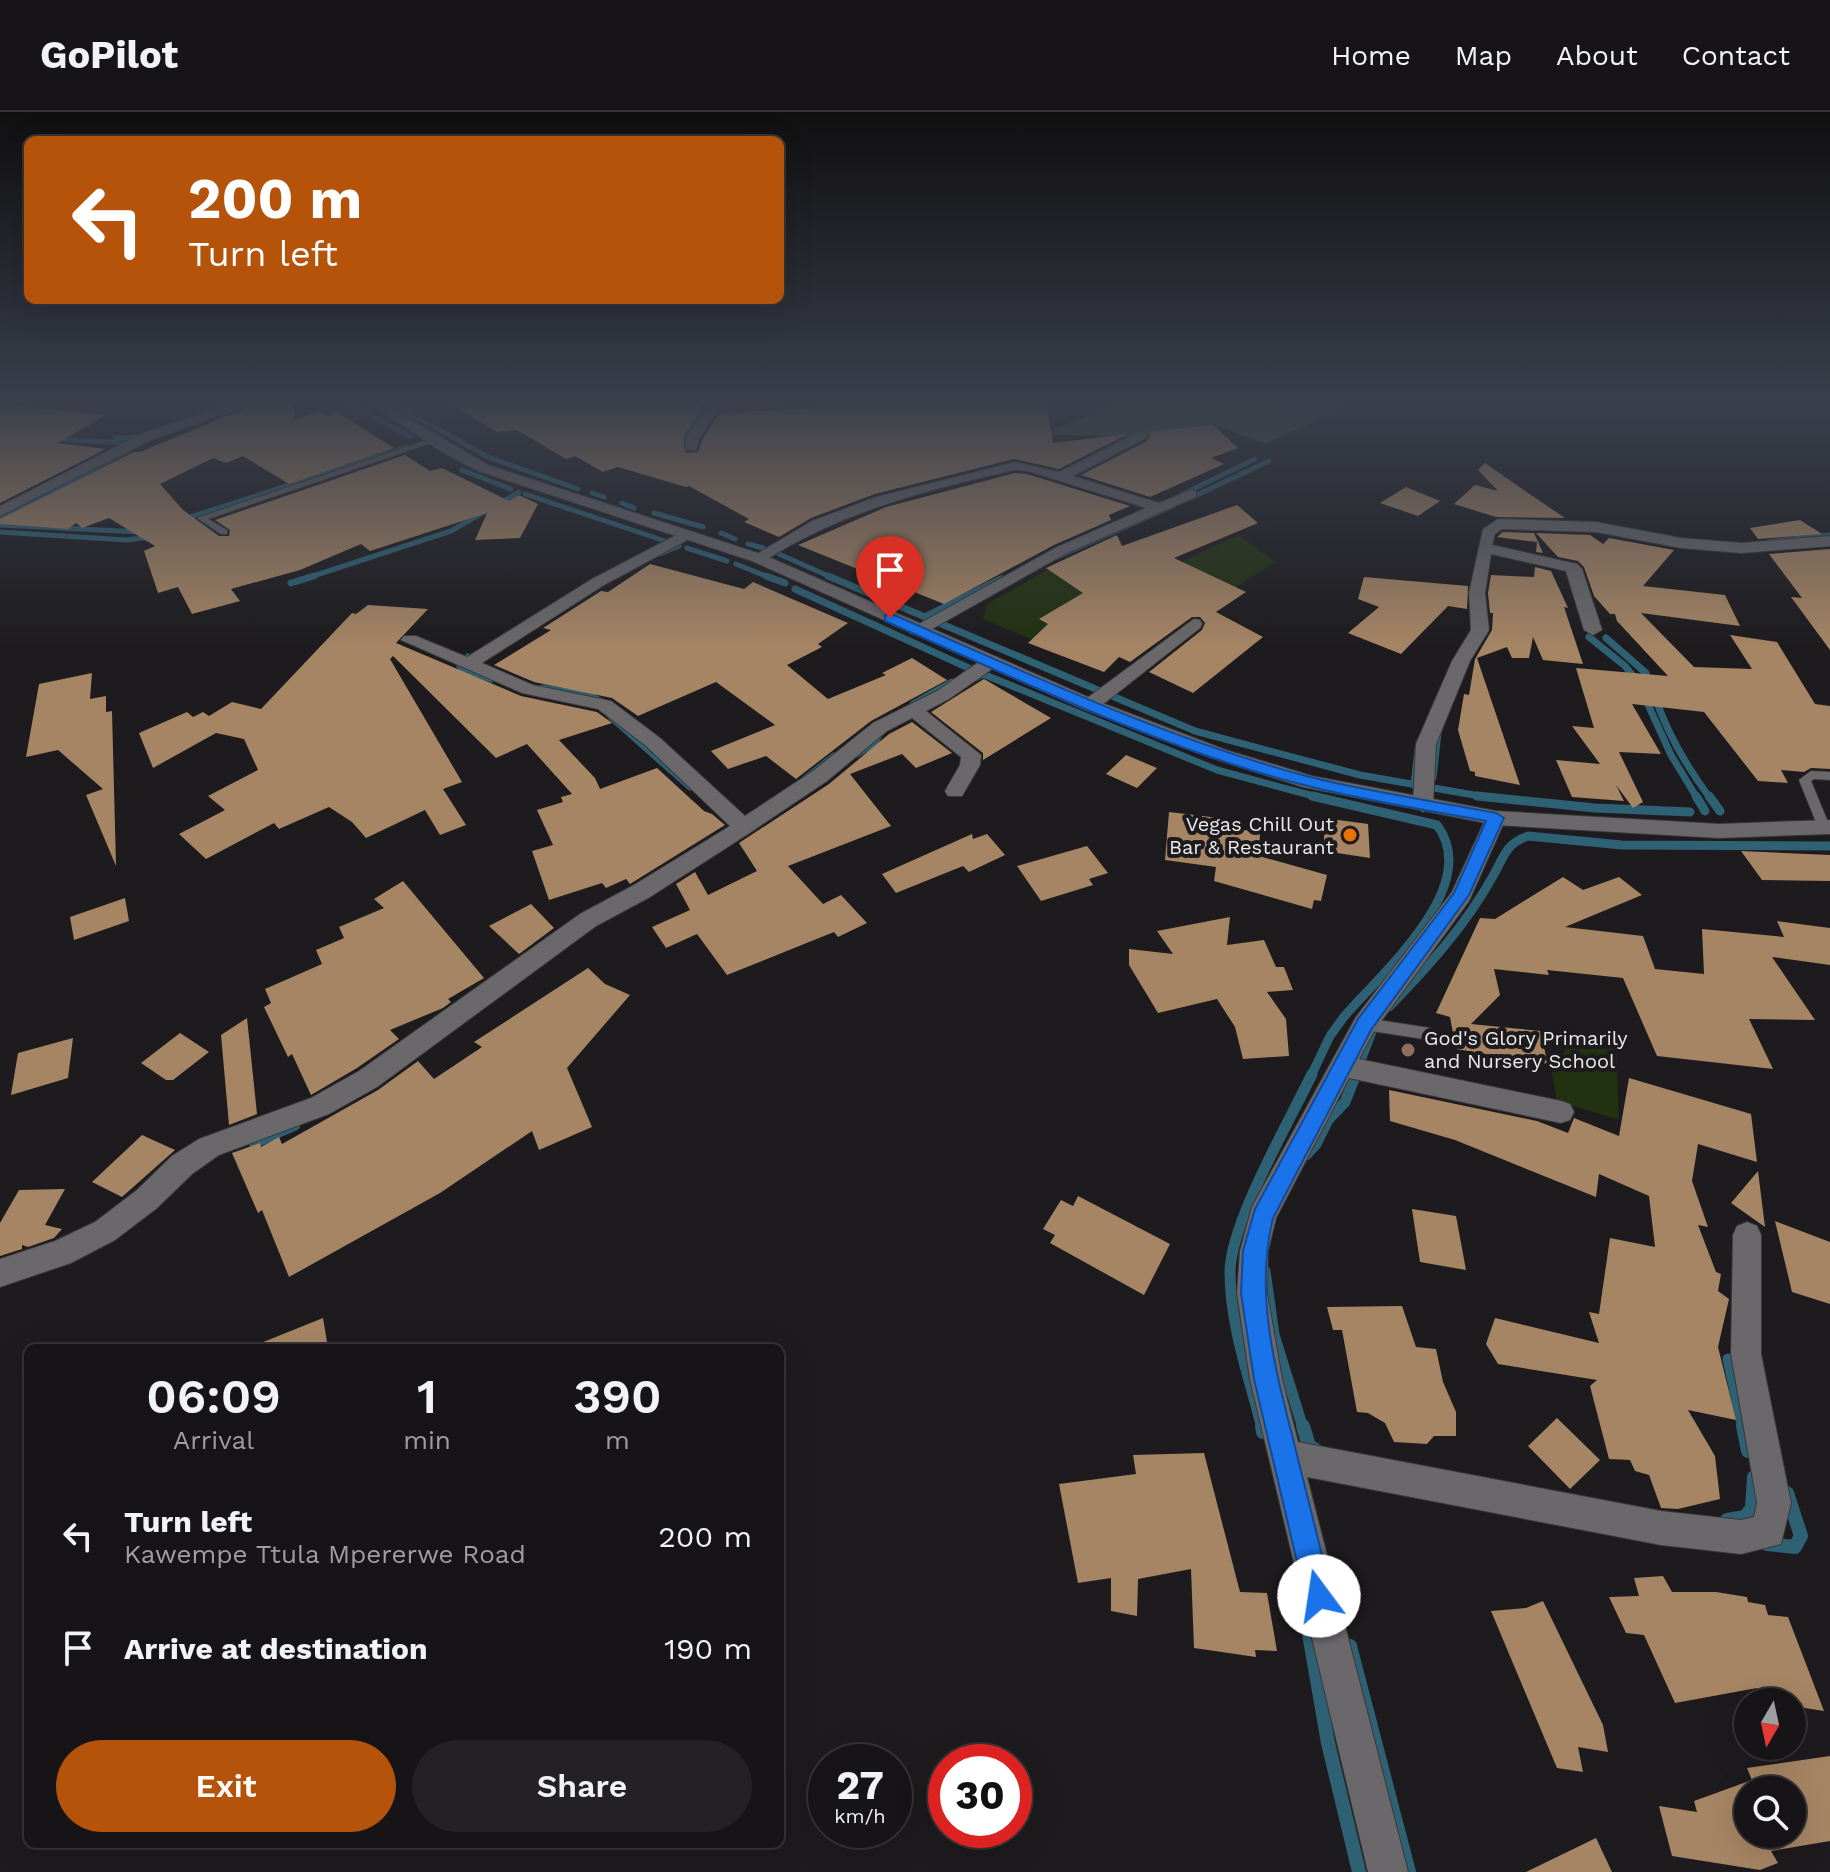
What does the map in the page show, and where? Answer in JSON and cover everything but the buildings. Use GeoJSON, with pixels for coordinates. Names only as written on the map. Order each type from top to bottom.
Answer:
{"type":"FeatureCollection","features":[{"type":"Feature","properties":{"kind":"street"},"geometry":{"type":"LineString","coordinates":[[0,512],[54,484]]}},
{"type":"Feature","properties":{"kind":"street"},"geometry":{"type":"LineString","coordinates":[[532,484],[758,558],[989,663],[1090,705],[1219,754],[1310,782],[1496,818],[1719,831],[1827,827]]}},
{"type":"Feature","properties":{"kind":"street"},"geometry":{"type":"LineString","coordinates":[[758,558],[809,526],[885,498],[941,484]]}},
{"type":"Feature","properties":{"kind":"street"},"geometry":{"type":"LineString","coordinates":[[1079,484],[1157,507]]}},
{"type":"Feature","properties":{"kind":"street"},"geometry":{"type":"LineString","coordinates":[[917,630],[1060,551],[1191,494]]}},
{"type":"Feature","properties":{"kind":"street"},"geometry":{"type":"LineString","coordinates":[[1423,805],[1426,744],[1461,661],[1480,630],[1477,593],[1484,548],[1488,532],[1498,524],[1596,527],[1690,544],[1741,548],[1830,541]]}},
{"type":"Feature","properties":{"kind":"street"},"geometry":{"type":"LineString","coordinates":[[470,663],[598,582],[686,535]]}},
{"type":"Feature","properties":{"kind":"street"},"geometry":{"type":"LineString","coordinates":[[1484,548],[1571,567],[1576,572],[1593,630]]}},
{"type":"Feature","properties":{"kind":"street"},"geometry":{"type":"LineString","coordinates":[[1090,705],[1194,624]]}},
{"type":"Feature","properties":{"kind":"street"},"geometry":{"type":"LineString","coordinates":[[410,640],[528,689],[604,705],[620,714],[744,827]]}},
{"type":"Feature","properties":{"kind":"street"},"geometry":{"type":"LineString","coordinates":[[0,1273],[61,1253],[105,1231],[147,1199],[182,1165],[209,1147],[320,1106],[368,1079],[588,920],[642,891],[744,827],[820,776],[880,727],[943,695],[989,663]]}},
{"type":"Feature","properties":{"kind":"street"},"geometry":{"type":"LineString","coordinates":[[913,710],[971,755],[970,765],[955,791]]}},
{"type":"Feature","properties":{"kind":"street"},"geometry":{"type":"LineString","coordinates":[[1388,1872],[1266,1379],[1252,1293],[1254,1251],[1262,1216],[1365,1024],[1461,895],[1496,818]]}},
{"type":"Feature","properties":{"kind":"street"},"geometry":{"type":"LineString","coordinates":[[1343,1066],[1561,1112]]}},
{"type":"Feature","properties":{"kind":"street"},"geometry":{"type":"LineString","coordinates":[[1284,1456],[1661,1528],[1741,1537],[1769,1532],[1774,1503],[1746,1354],[1747,1235]]}},
{"type":"Feature","properties":{"kind":"lane"},"geometry":{"type":"LineString","coordinates":[[224,532],[201,518],[303,484]]}},
{"type":"Feature","properties":{"kind":"lane"},"geometry":{"type":"LineString","coordinates":[[1827,827],[1805,780],[1811,775],[1830,776]]}},
{"type":"Feature","properties":{"kind":"lane"},"geometry":{"type":"LineString","coordinates":[[1365,1024],[1430,1034]]}},
{"type":"Feature","properties":{"kind":"green space"},"geometry":{"type":"Polygon","coordinates":[[[1238,535],[1276,562],[1233,589],[1181,562],[1238,535]]]}},
{"type":"Feature","properties":{"kind":"green space"},"geometry":{"type":"Polygon","coordinates":[[[1050,568],[1102,603],[1033,640],[983,619],[987,604],[1050,568]]]}},
{"type":"Feature","properties":{"kind":"green space"},"geometry":{"type":"Polygon","coordinates":[[[1565,1032],[1616,1040],[1619,1120],[1557,1101],[1552,1073],[1569,1044],[1565,1032]]]}},
{"type":"Feature","properties":{"kind":"waterway"},"geometry":{"type":"LineString","coordinates":[[0,518],[65,484]]}},
{"type":"Feature","properties":{"kind":"waterway"},"geometry":{"type":"LineString","coordinates":[[181,520],[292,484]]}},
{"type":"Feature","properties":{"kind":"waterway"},"geometry":{"type":"LineString","coordinates":[[498,484],[511,489]]}},
{"type":"Feature","properties":{"kind":"waterway"},"geometry":{"type":"LineString","coordinates":[[564,484],[578,489]]}},
{"type":"Feature","properties":{"kind":"waterway"},"geometry":{"type":"LineString","coordinates":[[1181,495],[1203,484]]}},
{"type":"Feature","properties":{"kind":"waterway"},"geometry":{"type":"LineString","coordinates":[[1186,500],[1220,484]]}},
{"type":"Feature","properties":{"kind":"waterway"},"geometry":{"type":"LineString","coordinates":[[307,578],[451,531],[519,492]]}},
{"type":"Feature","properties":{"kind":"waterway"},"geometry":{"type":"LineString","coordinates":[[592,493],[604,497]]}},
{"type":"Feature","properties":{"kind":"waterway"},"geometry":{"type":"LineString","coordinates":[[525,494],[671,543]]}},
{"type":"Feature","properties":{"kind":"waterway"},"geometry":{"type":"LineString","coordinates":[[622,503],[634,508]]}},
{"type":"Feature","properties":{"kind":"waterway"},"geometry":{"type":"LineString","coordinates":[[1055,558],[1173,506]]}},
{"type":"Feature","properties":{"kind":"waterway"},"geometry":{"type":"LineString","coordinates":[[654,513],[703,527]]}},
{"type":"Feature","properties":{"kind":"waterway"},"geometry":{"type":"LineString","coordinates":[[0,525],[140,532]]}},
{"type":"Feature","properties":{"kind":"waterway"},"geometry":{"type":"LineString","coordinates":[[0,532],[126,540],[152,537]]}},
{"type":"Feature","properties":{"kind":"waterway"},"geometry":{"type":"LineString","coordinates":[[721,533],[735,539]]}},
{"type":"Feature","properties":{"kind":"waterway"},"geometry":{"type":"LineString","coordinates":[[1767,542],[1830,535]]}},
{"type":"Feature","properties":{"kind":"waterway"},"geometry":{"type":"LineString","coordinates":[[748,544],[763,548]]}},
{"type":"Feature","properties":{"kind":"waterway"},"geometry":{"type":"LineString","coordinates":[[660,554],[679,546]]}},
{"type":"Feature","properties":{"kind":"waterway"},"geometry":{"type":"LineString","coordinates":[[687,548],[727,561]]}},
{"type":"Feature","properties":{"kind":"waterway"},"geometry":{"type":"LineString","coordinates":[[779,554],[833,578]]}},
{"type":"Feature","properties":{"kind":"waterway"},"geometry":{"type":"LineString","coordinates":[[736,564],[766,576]]}},
{"type":"Feature","properties":{"kind":"waterway"},"geometry":{"type":"LineString","coordinates":[[291,583],[314,576]]}},
{"type":"Feature","properties":{"kind":"waterway"},"geometry":{"type":"LineString","coordinates":[[766,576],[785,583]]}},
{"type":"Feature","properties":{"kind":"waterway"},"geometry":{"type":"LineString","coordinates":[[766,576],[771,578]]}},
{"type":"Feature","properties":{"kind":"waterway"},"geometry":{"type":"LineString","coordinates":[[828,576],[925,617]]}},
{"type":"Feature","properties":{"kind":"waterway"},"geometry":{"type":"LineString","coordinates":[[925,617],[1001,579]]}},
{"type":"Feature","properties":{"kind":"waterway"},"geometry":{"type":"LineString","coordinates":[[795,589],[973,670],[969,672]]}},
{"type":"Feature","properties":{"kind":"waterway"},"geometry":{"type":"LineString","coordinates":[[925,617],[1195,731],[1360,775],[1414,784]]}},
{"type":"Feature","properties":{"kind":"waterway"},"geometry":{"type":"LineString","coordinates":[[1589,637],[1625,666],[1637,681]]}},
{"type":"Feature","properties":{"kind":"waterway"},"geometry":{"type":"LineString","coordinates":[[1606,638],[1646,673],[1649,684]]}},
{"type":"Feature","properties":{"kind":"waterway"},"geometry":{"type":"LineString","coordinates":[[468,657],[460,666],[462,668],[491,679]]}},
{"type":"Feature","properties":{"kind":"waterway"},"geometry":{"type":"LineString","coordinates":[[975,678],[983,674],[1217,770],[1321,798]]}},
{"type":"Feature","properties":{"kind":"waterway"},"geometry":{"type":"LineString","coordinates":[[913,704],[952,682]]}},
{"type":"Feature","properties":{"kind":"waterway"},"geometry":{"type":"LineString","coordinates":[[543,688],[590,696],[602,702]]}},
{"type":"Feature","properties":{"kind":"waterway"},"geometry":{"type":"LineString","coordinates":[[1655,697],[1678,750],[1710,798]]}},
{"type":"Feature","properties":{"kind":"waterway"},"geometry":{"type":"LineString","coordinates":[[1645,698],[1671,755],[1697,798]]}},
{"type":"Feature","properties":{"kind":"waterway"},"geometry":{"type":"LineString","coordinates":[[611,717],[690,787]]}},
{"type":"Feature","properties":{"kind":"waterway"},"geometry":{"type":"LineString","coordinates":[[857,754],[875,743],[880,733]]}},
{"type":"Feature","properties":{"kind":"waterway"},"geometry":{"type":"LineString","coordinates":[[1433,778],[1438,733]]}},
{"type":"Feature","properties":{"kind":"waterway"},"geometry":{"type":"LineString","coordinates":[[1414,784],[1418,749]]}},
{"type":"Feature","properties":{"kind":"waterway"},"geometry":{"type":"LineString","coordinates":[[805,779],[834,756]]}},
{"type":"Feature","properties":{"kind":"waterway"},"geometry":{"type":"LineString","coordinates":[[1414,784],[1483,797]]}},
{"type":"Feature","properties":{"kind":"waterway"},"geometry":{"type":"LineString","coordinates":[[1311,1076],[1330,1036],[1343,1018],[1421,929],[1437,902],[1447,875],[1448,849],[1437,825],[1312,796]]}},
{"type":"Feature","properties":{"kind":"waterway"},"geometry":{"type":"LineString","coordinates":[[1477,796],[1483,797]]}},
{"type":"Feature","properties":{"kind":"waterway"},"geometry":{"type":"LineString","coordinates":[[1696,796],[1705,811]]}},
{"type":"Feature","properties":{"kind":"waterway"},"geometry":{"type":"LineString","coordinates":[[1709,796],[1720,811]]}},
{"type":"Feature","properties":{"kind":"waterway"},"geometry":{"type":"LineString","coordinates":[[1483,797],[1595,808],[1690,812]]}},
{"type":"Feature","properties":{"kind":"waterway"},"geometry":{"type":"LineString","coordinates":[[1483,797],[1491,798]]}},
{"type":"Feature","properties":{"kind":"waterway"},"geometry":{"type":"LineString","coordinates":[[1389,1007],[1459,928],[1510,847],[1528,836],[1622,845],[1830,846]]}},
{"type":"Feature","properties":{"kind":"waterway"},"geometry":{"type":"LineString","coordinates":[[1355,1076],[1372,1032]]}},
{"type":"Feature","properties":{"kind":"waterway"},"geometry":{"type":"LineString","coordinates":[[1306,1155],[1316,1144],[1328,1120],[1345,1102],[1356,1074]]}},
{"type":"Feature","properties":{"kind":"waterway"},"geometry":{"type":"LineString","coordinates":[[1262,1428],[1241,1351],[1233,1312],[1230,1272],[1233,1252],[1250,1201],[1311,1076]]}},
{"type":"Feature","properties":{"kind":"waterway"},"geometry":{"type":"LineString","coordinates":[[254,1143],[295,1125]]}},
{"type":"Feature","properties":{"kind":"waterway"},"geometry":{"type":"LineString","coordinates":[[1265,1271],[1274,1335],[1303,1428]]}},
{"type":"Feature","properties":{"kind":"waterway"},"geometry":{"type":"LineString","coordinates":[[1728,1359],[1743,1428]]}},
{"type":"Feature","properties":{"kind":"waterway"},"geometry":{"type":"LineString","coordinates":[[1262,1426],[1263,1432]]}},
{"type":"Feature","properties":{"kind":"waterway"},"geometry":{"type":"LineString","coordinates":[[1303,1426],[1309,1446],[1316,1450]]}},
{"type":"Feature","properties":{"kind":"waterway"},"geometry":{"type":"LineString","coordinates":[[1743,1426],[1748,1451]]}},
{"type":"Feature","properties":{"kind":"waterway"},"geometry":{"type":"LineString","coordinates":[[1727,1520],[1745,1517],[1752,1508],[1754,1477]]}},
{"type":"Feature","properties":{"kind":"waterway"},"geometry":{"type":"LineString","coordinates":[[1767,1544],[1795,1547],[1801,1536],[1787,1493]]}},
{"type":"Feature","properties":{"kind":"waterway"},"geometry":{"type":"LineString","coordinates":[[1300,1582],[1328,1743],[1359,1872]]}},
{"type":"Feature","properties":{"kind":"waterway"},"geometry":{"type":"LineString","coordinates":[[1350,1646],[1409,1872]]}},
{"type":"Feature","properties":{"kind":"place","name":"Vegas Chill Out Bar & Restaurant"},"geometry":{"type":"Point","coordinates":[1350,835]}},
{"type":"Feature","properties":{"kind":"place","name":"God's Glory Primarily and Nursery School"},"geometry":{"type":"Point","coordinates":[1408,1050]}},
{"type":"Feature","properties":{"kind":"route"},"geometry":{"type":"LineString","coordinates":[[890,618],[1064,695],[1219,754],[1310,782],[1496,818],[1461,895],[1365,1024],[1262,1216],[1254,1251],[1252,1293],[1266,1379],[1319,1596]]}}]}
